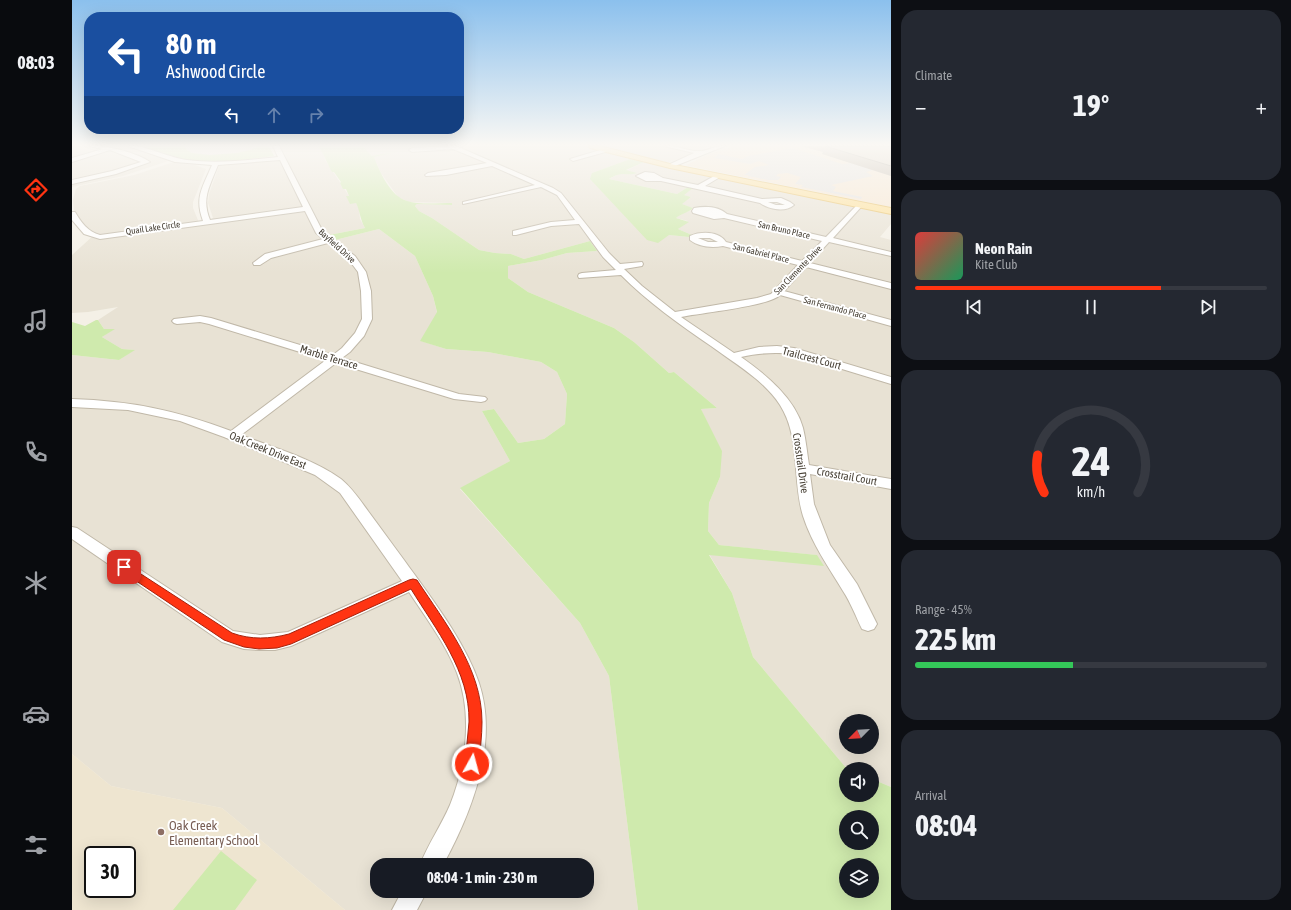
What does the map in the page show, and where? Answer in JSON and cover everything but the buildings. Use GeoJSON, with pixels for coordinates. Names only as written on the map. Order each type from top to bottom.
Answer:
{"type":"FeatureCollection","features":[{"type":"Feature","properties":{"kind":"main road"},"geometry":{"type":"LineString","coordinates":[[779,188],[891,211]]}},
{"type":"Feature","properties":{"kind":"street"},"geometry":{"type":"LineString","coordinates":[[206,188],[202,199],[202,209],[207,222]]}},
{"type":"Feature","properties":{"kind":"street","name":"Bayfield Drive"},"geometry":{"type":"LineString","coordinates":[[232,436],[346,350],[360,334],[367,319],[368,311],[364,281],[358,266],[352,258],[320,233],[297,188]]}},
{"type":"Feature","properties":{"kind":"street"},"geometry":{"type":"LineString","coordinates":[[465,203],[527,188]]}},
{"type":"Feature","properties":{"kind":"street","name":"Crosstrail Drive"},"geometry":{"type":"LineString","coordinates":[[549,188],[559,194],[620,269],[639,288],[673,315],[733,356],[770,386],[785,403],[796,427],[807,504],[817,533],[823,547],[851,589],[868,624]]}},
{"type":"Feature","properties":{"kind":"street"},"geometry":{"type":"LineString","coordinates":[[706,188],[762,201]]}},
{"type":"Feature","properties":{"kind":"street","name":"San Clemente Drive"},"geometry":{"type":"LineString","coordinates":[[673,315],[769,298],[779,292],[860,205]]}},
{"type":"Feature","properties":{"kind":"street","name":"Quail Lake Circle"},"geometry":{"type":"LineString","coordinates":[[72,214],[80,226],[95,238],[307,209]]}},
{"type":"Feature","properties":{"kind":"street","name":"San Bruno Place"},"geometry":{"type":"LineString","coordinates":[[724,216],[891,254]]}},
{"type":"Feature","properties":{"kind":"street"},"geometry":{"type":"LineString","coordinates":[[516,233],[551,224],[581,222]]}},
{"type":"Feature","properties":{"kind":"street"},"geometry":{"type":"LineString","coordinates":[[257,263],[268,256],[329,240]]}},
{"type":"Feature","properties":{"kind":"street","name":"San Gabriel Place"},"geometry":{"type":"LineString","coordinates":[[723,244],[891,286]]}},
{"type":"Feature","properties":{"kind":"street"},"geometry":{"type":"LineString","coordinates":[[582,276],[639,264]]}},
{"type":"Feature","properties":{"kind":"street","name":"San Fernando Place"},"geometry":{"type":"LineString","coordinates":[[779,292],[891,323]]}},
{"type":"Feature","properties":{"kind":"street","name":"Marble Terrace"},"geometry":{"type":"LineString","coordinates":[[177,321],[200,319],[211,321],[458,397],[481,399]]}},
{"type":"Feature","properties":{"kind":"street","name":"Trailcrest Court"},"geometry":{"type":"LineString","coordinates":[[733,356],[759,350],[777,349],[794,351],[891,381]]}},
{"type":"Feature","properties":{"kind":"street","name":"Oak Creek Drive East"},"geometry":{"type":"LineString","coordinates":[[72,402],[102,403],[161,412],[183,418],[319,471],[334,479],[345,490],[413,583],[454,648],[465,670],[472,694],[476,721],[470,778],[459,811],[435,858]]}},
{"type":"Feature","properties":{"kind":"street","name":"Crosstrail Court"},"geometry":{"type":"LineString","coordinates":[[803,468],[891,484]]}},
{"type":"Feature","properties":{"kind":"street"},"geometry":{"type":"LineString","coordinates":[[72,532],[228,637],[244,642],[277,643],[291,639],[413,583]]}},
{"type":"Feature","properties":{"kind":"street"},"geometry":{"type":"LineString","coordinates":[[404,910],[411,898]]}},
{"type":"Feature","properties":{"kind":"shaded area"},"geometry":{"type":"Polygon","coordinates":[[[77,188],[198,188],[193,202],[193,208],[200,225],[213,218],[208,203],[211,188],[344,188],[349,196],[346,196],[356,203],[359,209],[360,219],[365,228],[329,235],[335,240],[379,229],[415,256],[433,296],[437,313],[421,341],[446,349],[488,352],[541,362],[557,372],[567,394],[565,424],[544,439],[518,443],[494,409],[482,411],[510,461],[460,489],[580,623],[609,676],[638,910],[345,910],[222,808],[111,786],[72,754],[72,355],[119,360],[134,350],[122,349],[102,337],[114,329],[104,329],[98,320],[118,307],[72,313],[72,255],[95,234],[79,219],[74,210],[73,200],[77,188]]]}},
{"type":"Feature","properties":{"kind":"shaded area"},"geometry":{"type":"Polygon","coordinates":[[[392,188],[611,188],[669,235],[689,237],[692,235],[678,229],[688,221],[676,218],[681,213],[690,211],[693,208],[681,204],[691,197],[683,195],[687,188],[770,188],[891,214],[891,224],[880,237],[891,240],[891,787],[879,782],[879,762],[841,762],[753,657],[732,593],[709,554],[823,565],[816,555],[719,545],[708,531],[709,503],[720,477],[708,426],[701,409],[717,408],[674,372],[669,373],[634,342],[614,328],[528,292],[508,278],[508,266],[542,260],[567,253],[597,251],[590,241],[524,259],[511,254],[479,250],[432,218],[419,211],[415,206],[417,204],[452,205],[452,203],[408,202],[398,197],[392,188]]]}},
{"type":"Feature","properties":{"kind":"shaded area"},"geometry":{"type":"Polygon","coordinates":[[[652,188],[686,188],[677,194],[652,188]]]}},
{"type":"Feature","properties":{"kind":"shaded area"},"geometry":{"type":"Polygon","coordinates":[[[800,188],[891,188],[891,207],[800,188]]]}},
{"type":"Feature","properties":{"kind":"shaded area"},"geometry":{"type":"Polygon","coordinates":[[[808,188],[835,188],[833,191],[862,197],[861,199],[808,188]]]}},
{"type":"Feature","properties":{"kind":"shaded area","name":"Oak Creek Elementary School"},"geometry":{"type":"Polygon","coordinates":[[[72,754],[111,786],[222,808],[345,910],[72,910],[72,754]]]}},
{"type":"Feature","properties":{"kind":"green space"},"geometry":{"type":"Polygon","coordinates":[[[343,188],[391,188],[401,198],[407,201],[423,203],[452,203],[452,205],[417,204],[415,206],[419,211],[432,218],[479,250],[511,254],[524,259],[590,241],[597,251],[567,253],[542,260],[508,266],[508,278],[528,292],[614,328],[634,342],[669,373],[674,372],[717,408],[701,409],[722,451],[720,477],[709,503],[708,531],[719,545],[817,555],[824,566],[709,555],[732,593],[753,657],[841,762],[839,762],[839,802],[879,802],[879,782],[891,787],[891,910],[638,910],[609,676],[580,623],[460,488],[510,461],[482,411],[494,409],[518,443],[544,439],[565,424],[567,394],[557,372],[541,362],[488,352],[446,349],[420,341],[437,312],[433,296],[415,256],[379,229],[335,240],[329,235],[365,228],[356,203],[350,204],[346,196],[349,196],[346,189],[343,188]]]}},
{"type":"Feature","properties":{"kind":"green space"},"geometry":{"type":"Polygon","coordinates":[[[599,188],[652,188],[677,194],[686,188],[692,188],[684,195],[691,197],[682,204],[693,208],[676,218],[689,222],[678,229],[692,235],[689,237],[669,235],[658,243],[647,240],[599,188]]]}},
{"type":"Feature","properties":{"kind":"green space"},"geometry":{"type":"Polygon","coordinates":[[[98,320],[104,329],[115,329],[102,337],[122,349],[135,350],[119,360],[72,355],[72,322],[85,326],[98,320]]]}},
{"type":"Feature","properties":{"kind":"green space"},"geometry":{"type":"Polygon","coordinates":[[[221,851],[257,880],[235,910],[173,910],[221,851]]]}},
{"type":"Feature","properties":{"kind":"place","name":"Oak Creek Elementary School"},"geometry":{"type":"Point","coordinates":[161,832]}},
{"type":"Feature","properties":{"kind":"route"},"geometry":{"type":"LineString","coordinates":[[124,567],[228,637],[244,642],[259,644],[277,643],[304,634],[413,583],[454,648],[465,670],[472,694],[476,721],[472,764]]}}]}
